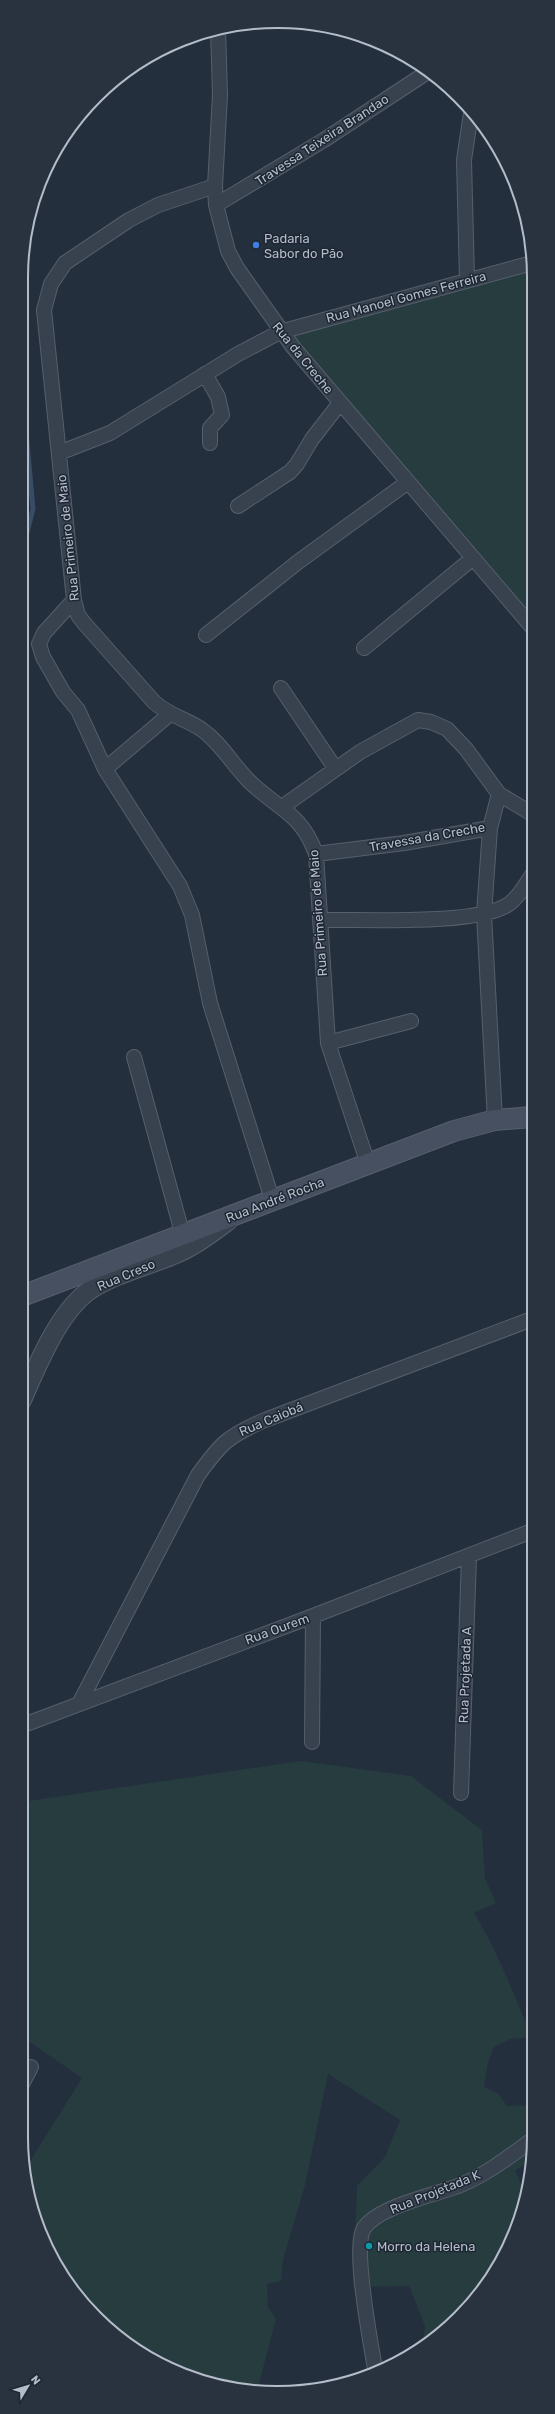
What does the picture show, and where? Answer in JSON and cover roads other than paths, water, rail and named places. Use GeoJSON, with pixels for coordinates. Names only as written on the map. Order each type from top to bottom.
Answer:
{"type":"FeatureCollection","features":[{"type":"Feature","properties":{"kind":"main road","name":"Rua André Rocha"},"geometry":{"type":"LineString","coordinates":[[28,1294],[273,1202],[454,1131],[495,1120],[527,1117]]}},
{"type":"Feature","properties":{"kind":"street","name":"Rua da Creche"},"geometry":{"type":"LineString","coordinates":[[218,36],[220,95],[215,186],[216,205],[228,251],[237,268],[280,332],[527,621]]}},
{"type":"Feature","properties":{"kind":"street","name":"Travessa Teixeira Brandao"},"geometry":{"type":"LineString","coordinates":[[216,205],[324,140],[423,75]]}},
{"type":"Feature","properties":{"kind":"street"},"geometry":{"type":"LineString","coordinates":[[467,280],[464,160],[470,120]]}},
{"type":"Feature","properties":{"kind":"street","name":"Rua Primeiro de Maio"},"geometry":{"type":"LineString","coordinates":[[215,186],[164,203],[128,220],[65,263],[51,284],[44,310],[74,600],[78,615],[84,624],[154,702],[170,714],[200,728],[210,736],[248,780],[303,826],[316,854],[321,920],[322,968],[328,1043],[368,1164]]}},
{"type":"Feature","properties":{"kind":"street","name":"Rua Manoel Gomes Ferreira"},"geometry":{"type":"LineString","coordinates":[[59,453],[110,433],[206,374],[280,332],[526,265]]}},
{"type":"Feature","properties":{"kind":"street"},"geometry":{"type":"LineString","coordinates":[[206,374],[218,397],[222,415],[210,428],[210,443]]}},
{"type":"Feature","properties":{"kind":"street"},"geometry":{"type":"LineString","coordinates":[[238,506],[290,472],[298,464],[312,439],[340,403]]}},
{"type":"Feature","properties":{"kind":"street"},"geometry":{"type":"LineString","coordinates":[[206,635],[298,562],[408,482]]}},
{"type":"Feature","properties":{"kind":"street"},"geometry":{"type":"LineString","coordinates":[[364,648],[473,558]]}},
{"type":"Feature","properties":{"kind":"street"},"geometry":{"type":"LineString","coordinates":[[74,600],[44,633],[39,644],[43,657],[63,692],[78,710],[104,769],[180,886],[192,915],[210,1003],[273,1202]]}},
{"type":"Feature","properties":{"kind":"street"},"geometry":{"type":"LineString","coordinates":[[281,688],[335,768]]}},
{"type":"Feature","properties":{"kind":"street"},"geometry":{"type":"LineString","coordinates":[[104,769],[170,714]]}},
{"type":"Feature","properties":{"kind":"street"},"geometry":{"type":"LineString","coordinates":[[282,807],[335,768],[405,726],[418,720],[431,722],[447,730],[466,749],[498,794],[527,811]]}},
{"type":"Feature","properties":{"kind":"street","name":"Travessa da Creche"},"geometry":{"type":"LineString","coordinates":[[316,854],[404,843],[490,828],[498,794]]}},
{"type":"Feature","properties":{"kind":"street"},"geometry":{"type":"LineString","coordinates":[[490,828],[484,914],[495,1120]]}},
{"type":"Feature","properties":{"kind":"street"},"geometry":{"type":"LineString","coordinates":[[321,920],[430,918],[484,914],[509,904],[517,897],[527,882]]}},
{"type":"Feature","properties":{"kind":"street"},"geometry":{"type":"LineString","coordinates":[[328,1043],[411,1021]]}},
{"type":"Feature","properties":{"kind":"street"},"geometry":{"type":"LineString","coordinates":[[134,1057],[183,1236]]}},
{"type":"Feature","properties":{"kind":"street","name":"Rua Creso"},"geometry":{"type":"LineString","coordinates":[[28,1388],[51,1342],[72,1307],[90,1291],[113,1278],[194,1246],[232,1217]]}},
{"type":"Feature","properties":{"kind":"street","name":"Rua Caiobá"},"geometry":{"type":"LineString","coordinates":[[79,1704],[198,1475],[216,1449],[236,1432],[527,1320]]}},
{"type":"Feature","properties":{"kind":"street","name":"Rua Ourem"},"geometry":{"type":"LineString","coordinates":[[28,1724],[527,1533]]}},
{"type":"Feature","properties":{"kind":"street","name":"Rua Projetada A"},"geometry":{"type":"LineString","coordinates":[[461,1793],[469,1556]]}},
{"type":"Feature","properties":{"kind":"street"},"geometry":{"type":"LineString","coordinates":[[312,1742],[313,1616]]}},
{"type":"Feature","properties":{"kind":"street"},"geometry":{"type":"LineString","coordinates":[[28,2073],[31,2067]]}},
{"type":"Feature","properties":{"kind":"street","name":"Rua Projetada K"},"geometry":{"type":"LineString","coordinates":[[375,2366],[367,2322],[361,2257],[362,2234],[373,2219],[390,2210],[463,2184],[502,2162],[527,2144]]}},
{"type":"Feature","properties":{"kind":"waterway"},"geometry":{"type":"LineString","coordinates":[[28,454],[33,509],[28,528]]}},
{"type":"Feature","properties":{"kind":"place","name":"Padaria Sabor do Pão"},"geometry":{"type":"Point","coordinates":[256,245]}},
{"type":"Feature","properties":{"kind":"place","name":"Morro da Helena"},"geometry":{"type":"Point","coordinates":[369,2246]}}]}
